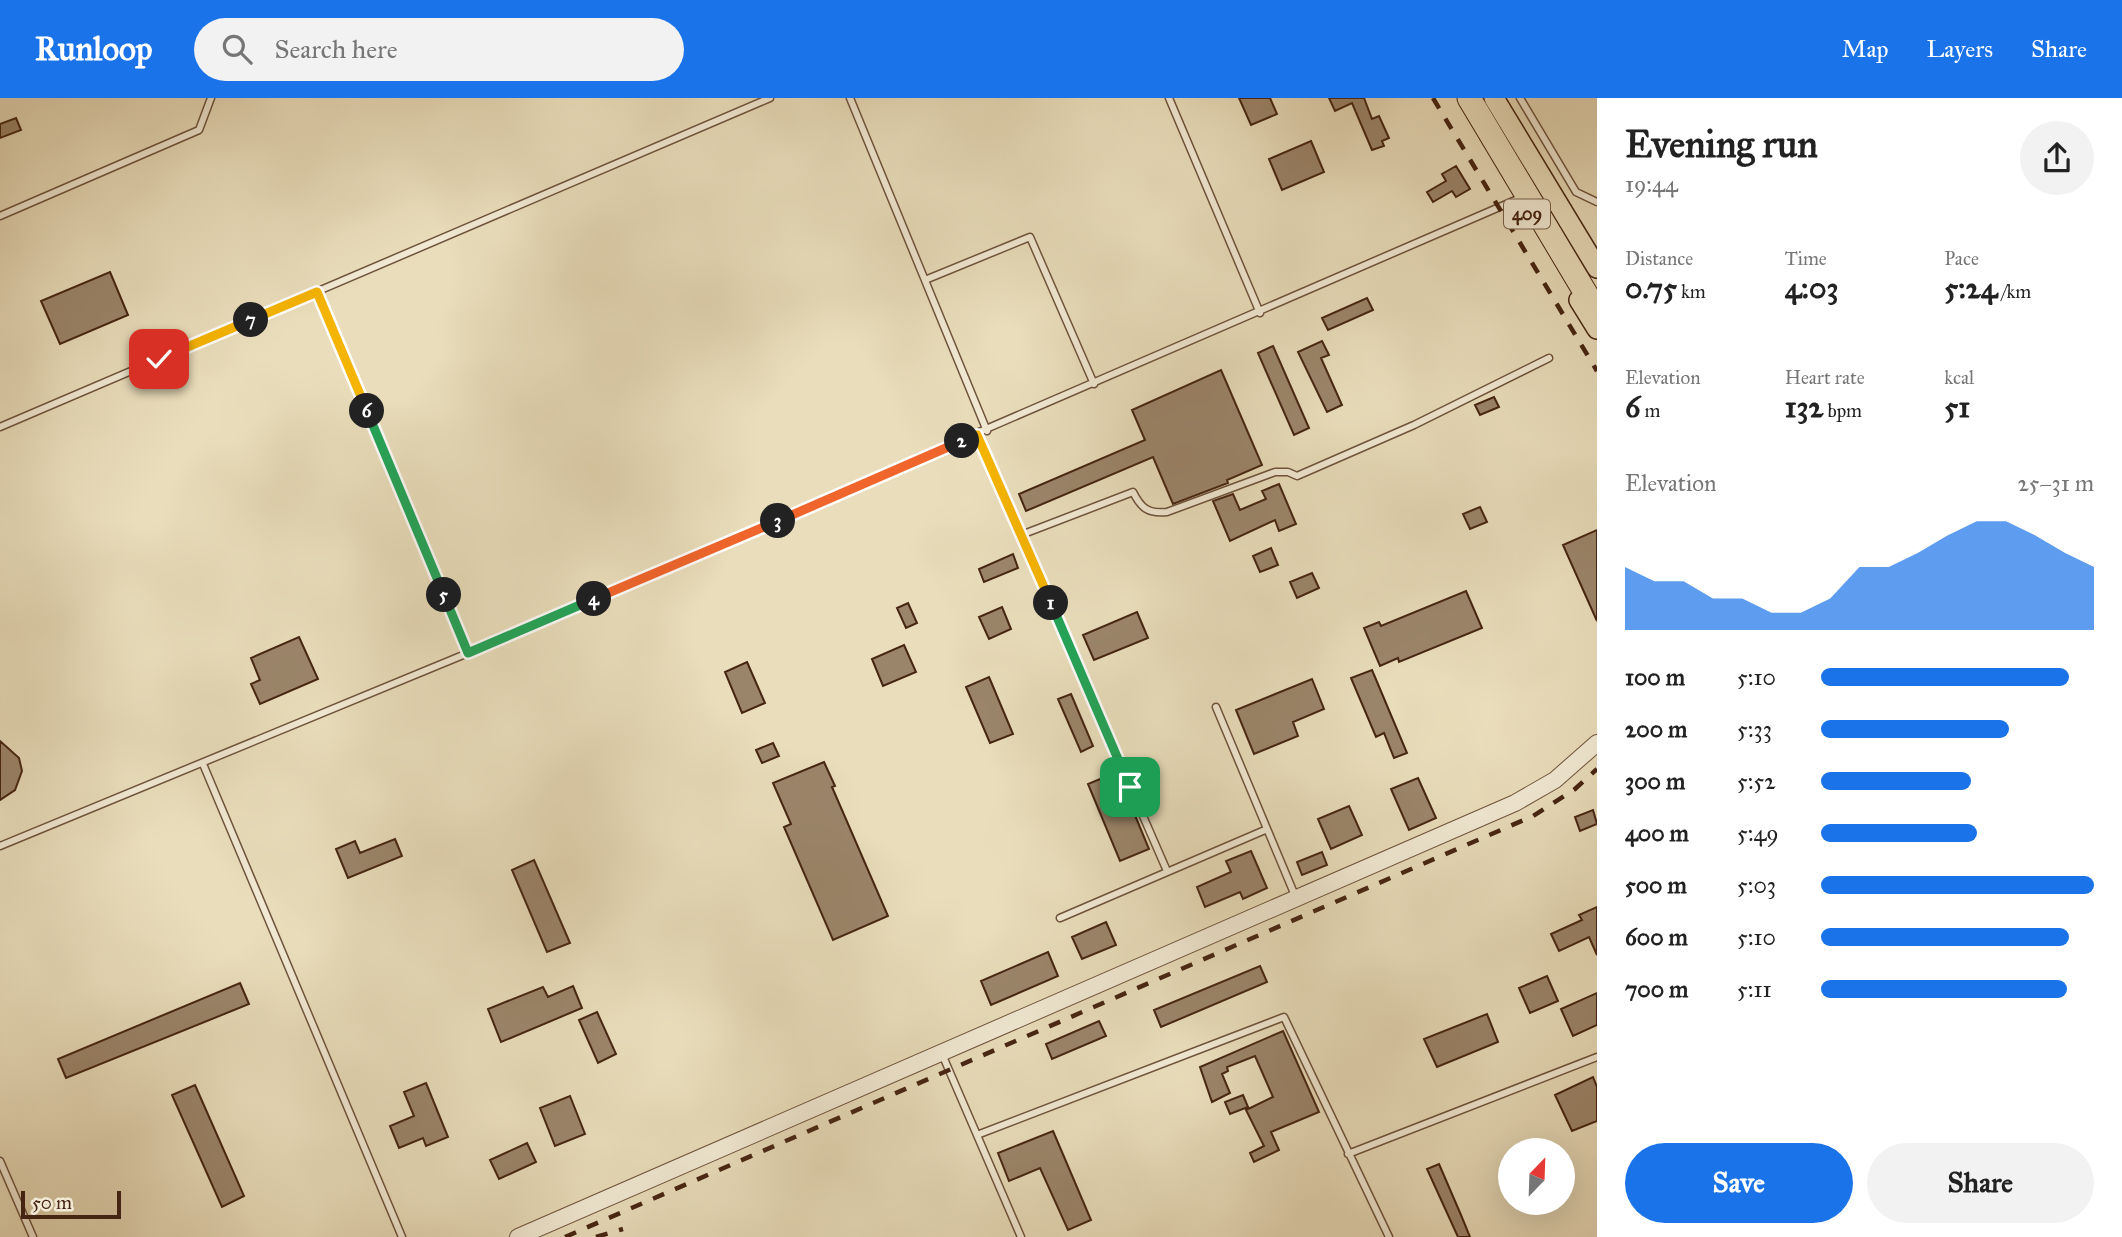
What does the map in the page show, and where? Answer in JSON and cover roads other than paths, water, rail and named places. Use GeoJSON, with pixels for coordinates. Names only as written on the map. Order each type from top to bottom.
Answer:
{"type":"FeatureCollection","features":[{"type":"Feature","properties":{"kind":"highway","name":"409"},"geometry":{"type":"LineString","coordinates":[[1457,98],[1597,329]]}},
{"type":"Feature","properties":{"kind":"highway"},"geometry":{"type":"LineString","coordinates":[[1469,98],[1597,312]]}},
{"type":"Feature","properties":{"kind":"highway"},"geometry":{"type":"LineString","coordinates":[[1482,98],[1597,288]]}},
{"type":"Feature","properties":{"kind":"highway","name":"409"},"geometry":{"type":"LineString","coordinates":[[1494,98],[1597,268]]}},
{"type":"Feature","properties":{"kind":"street"},"geometry":{"type":"LineString","coordinates":[[518,1237],[1515,803],[1555,780],[1597,743]]}},
{"type":"Feature","properties":{"kind":"lane"},"geometry":{"type":"LineString","coordinates":[[0,216],[200,130],[211,98]]}},
{"type":"Feature","properties":{"kind":"lane"},"geometry":{"type":"LineString","coordinates":[[0,426],[770,98]]}},
{"type":"Feature","properties":{"kind":"lane"},"geometry":{"type":"LineString","coordinates":[[850,98],[987,431]]}},
{"type":"Feature","properties":{"kind":"lane"},"geometry":{"type":"LineString","coordinates":[[1169,98],[1260,313]]}},
{"type":"Feature","properties":{"kind":"lane"},"geometry":{"type":"LineString","coordinates":[[1520,98],[1576,192],[1597,202]]}},
{"type":"Feature","properties":{"kind":"lane"},"geometry":{"type":"LineString","coordinates":[[0,846],[468,653],[1260,313],[1518,199]]}},
{"type":"Feature","properties":{"kind":"lane"},"geometry":{"type":"LineString","coordinates":[[925,280],[1030,237],[1094,384]]}},
{"type":"Feature","properties":{"kind":"lane"},"geometry":{"type":"LineString","coordinates":[[317,292],[468,653]]}},
{"type":"Feature","properties":{"kind":"lane"},"geometry":{"type":"LineString","coordinates":[[1021,535],[1133,492],[1139,504],[1147,511],[1156,513],[1275,472],[1288,472],[1297,476],[1414,425],[1549,358]]}},
{"type":"Feature","properties":{"kind":"lane"},"geometry":{"type":"LineString","coordinates":[[977,435],[1167,871]]}},
{"type":"Feature","properties":{"kind":"lane"},"geometry":{"type":"LineString","coordinates":[[1216,707],[1265,830],[1297,900]]}},
{"type":"Feature","properties":{"kind":"lane"},"geometry":{"type":"LineString","coordinates":[[203,764],[402,1237]]}},
{"type":"Feature","properties":{"kind":"lane"},"geometry":{"type":"LineString","coordinates":[[1060,918],[1265,830]]}},
{"type":"Feature","properties":{"kind":"lane"},"geometry":{"type":"LineString","coordinates":[[977,1135],[1284,1017],[1389,1237]]}},
{"type":"Feature","properties":{"kind":"lane"},"geometry":{"type":"LineString","coordinates":[[942,1054],[1021,1237]]}},
{"type":"Feature","properties":{"kind":"lane"},"geometry":{"type":"LineString","coordinates":[[1348,1154],[1597,1057]]}},
{"type":"Feature","properties":{"kind":"lane"},"geometry":{"type":"LineString","coordinates":[[0,1161],[33,1237]]}},
{"type":"Feature","properties":{"kind":"railway"},"geometry":{"type":"LineString","coordinates":[[1433,98],[1597,371]]}},
{"type":"Feature","properties":{"kind":"railway"},"geometry":{"type":"LineString","coordinates":[[565,1237],[1533,816],[1575,789],[1597,769]]}},
{"type":"Feature","properties":{"kind":"railway"},"geometry":{"type":"LineString","coordinates":[[596,1237],[623,1229]]}}]}
